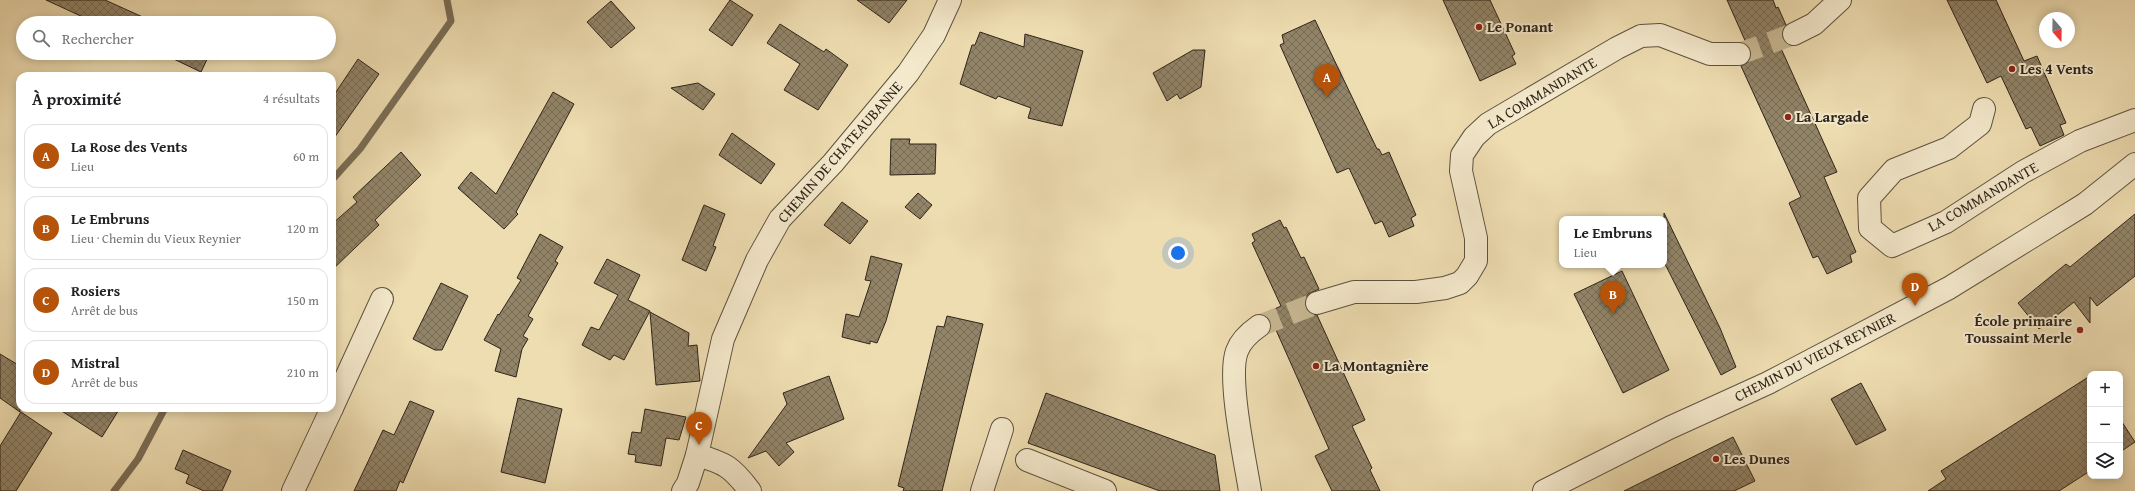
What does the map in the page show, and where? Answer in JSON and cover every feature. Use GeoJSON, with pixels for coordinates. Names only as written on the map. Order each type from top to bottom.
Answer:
{"type":"FeatureCollection","features":[{"type":"Feature","properties":{"kind":"street","name":"CHEMIN DE CHATEAUBANNE"},"geometry":{"type":"LineString","coordinates":[[683,491],[688,483],[697,455],[723,339],[757,260],[780,219],[833,163],[908,73],[934,35],[950,0]]}},
{"type":"Feature","properties":{"kind":"street"},"geometry":{"type":"LineString","coordinates":[[1794,34],[1814,24],[1840,0]]}},
{"type":"Feature","properties":{"kind":"street","name":"LA COMMANDANTE"},"geometry":{"type":"LineString","coordinates":[[1317,303],[1354,292],[1416,292],[1445,288],[1460,284],[1476,261],[1476,238],[1461,172],[1462,155],[1474,137],[1488,124],[1576,72],[1641,36],[1660,35],[1710,54],[1739,54]]}},
{"type":"Feature","properties":{"kind":"street","name":"LA COMMANDANTE"},"geometry":{"type":"LineString","coordinates":[[1984,109],[1980,124],[1949,148],[1894,170],[1869,198],[1870,228],[1892,246],[1946,222],[2023,172],[2080,141],[2135,120]]}},
{"type":"Feature","properties":{"kind":"street","name":"CHEMIN DU VIEUX REYNIER"},"geometry":{"type":"LineString","coordinates":[[1544,491],[1669,428],[1768,383],[1948,288],[2085,204],[2135,164]]}},
{"type":"Feature","properties":{"kind":"street"},"geometry":{"type":"LineString","coordinates":[[336,399],[382,299]]}},
{"type":"Feature","properties":{"kind":"street"},"geometry":{"type":"LineString","coordinates":[[1250,491],[1236,397],[1234,361],[1242,341],[1259,326]]}},
{"type":"Feature","properties":{"kind":"street"},"geometry":{"type":"LineString","coordinates":[[293,491],[330,412]]}},
{"type":"Feature","properties":{"kind":"street"},"geometry":{"type":"LineString","coordinates":[[982,491],[1002,429]]}},
{"type":"Feature","properties":{"kind":"street"},"geometry":{"type":"LineString","coordinates":[[697,455],[721,462],[731,469],[750,491]]}},
{"type":"Feature","properties":{"kind":"street"},"geometry":{"type":"LineString","coordinates":[[1027,460],[1105,491]]}},
{"type":"Feature","properties":{"kind":"building"},"geometry":{"type":"Polygon","coordinates":[[[46,0],[105,0],[140,16],[81,16],[46,0]]]}},
{"type":"Feature","properties":{"kind":"building"},"geometry":{"type":"Polygon","coordinates":[[[730,0],[753,15],[732,46],[709,30],[730,0]]]}},
{"type":"Feature","properties":{"kind":"building"},"geometry":{"type":"Polygon","coordinates":[[[857,0],[907,0],[889,23],[857,0]]]}},
{"type":"Feature","properties":{"kind":"building","name":"Le Ponant"},"geometry":{"type":"Polygon","coordinates":[[[1443,0],[1490,0],[1515,54],[1512,56],[1516,64],[1480,81],[1443,0]]]}},
{"type":"Feature","properties":{"kind":"building","name":"La Largade"},"geometry":{"type":"Polygon","coordinates":[[[1727,0],[1773,0],[1776,8],[1778,7],[1786,25],[1782,33],[1785,42],[1779,44],[1837,172],[1824,177],[1856,252],[1850,255],[1852,262],[1827,274],[1818,256],[1813,258],[1789,203],[1801,197],[1741,66],[1750,61],[1751,54],[1727,0]]]}},
{"type":"Feature","properties":{"kind":"building","name":"Les 4 Vents"},"geometry":{"type":"Polygon","coordinates":[[[1947,0],[1996,0],[2024,61],[2037,56],[2066,123],[2060,125],[2064,135],[2040,146],[2031,127],[2026,129],[2001,76],[1987,83],[1947,0]]]}},
{"type":"Feature","properties":{"kind":"building"},"geometry":{"type":"Polygon","coordinates":[[[611,1],[635,28],[611,48],[587,22],[611,1]]]}},
{"type":"Feature","properties":{"kind":"building"},"geometry":{"type":"Polygon","coordinates":[[[1315,20],[1377,149],[1379,149],[1382,155],[1389,152],[1416,215],[1411,218],[1414,226],[1389,237],[1382,221],[1375,224],[1349,168],[1337,173],[1280,45],[1284,43],[1282,35],[1315,20]]]}},
{"type":"Feature","properties":{"kind":"building"},"geometry":{"type":"Polygon","coordinates":[[[780,24],[824,52],[826,49],[848,65],[818,110],[784,90],[800,64],[767,43],[780,24]]]}},
{"type":"Feature","properties":{"kind":"building"},"geometry":{"type":"Polygon","coordinates":[[[980,32],[1024,47],[1025,34],[1083,51],[1062,126],[1028,118],[1031,108],[998,96],[996,99],[960,84],[972,45],[975,45],[980,32]]]}},
{"type":"Feature","properties":{"kind":"building"},"geometry":{"type":"Polygon","coordinates":[[[1193,50],[1205,50],[1201,87],[1180,99],[1177,94],[1167,101],[1153,73],[1193,50]]]}},
{"type":"Feature","properties":{"kind":"building"},"geometry":{"type":"Polygon","coordinates":[[[358,59],[379,74],[336,135],[336,92],[358,59]]]}},
{"type":"Feature","properties":{"kind":"building"},"geometry":{"type":"Polygon","coordinates":[[[176,60],[207,60],[201,72],[176,60]]]}},
{"type":"Feature","properties":{"kind":"building"},"geometry":{"type":"Polygon","coordinates":[[[698,83],[715,94],[703,110],[671,88],[698,83]]]}},
{"type":"Feature","properties":{"kind":"building"},"geometry":{"type":"Polygon","coordinates":[[[553,92],[574,104],[516,212],[518,214],[504,229],[458,188],[471,172],[496,194],[553,92]]]}},
{"type":"Feature","properties":{"kind":"building"},"geometry":{"type":"Polygon","coordinates":[[[732,133],[775,164],[761,184],[719,155],[732,133]]]}},
{"type":"Feature","properties":{"kind":"building"},"geometry":{"type":"Polygon","coordinates":[[[891,139],[910,139],[909,144],[936,144],[935,174],[890,175],[891,139]]]}},
{"type":"Feature","properties":{"kind":"building"},"geometry":{"type":"Polygon","coordinates":[[[401,152],[421,175],[375,220],[379,225],[336,266],[336,220],[357,202],[353,197],[401,152]]]}},
{"type":"Feature","properties":{"kind":"building"},"geometry":{"type":"Polygon","coordinates":[[[918,193],[932,205],[920,219],[905,207],[918,193]]]}},
{"type":"Feature","properties":{"kind":"building"},"geometry":{"type":"Polygon","coordinates":[[[842,202],[868,221],[850,244],[824,225],[842,202]]]}},
{"type":"Feature","properties":{"kind":"building"},"geometry":{"type":"Polygon","coordinates":[[[704,205],[725,214],[713,246],[716,247],[706,271],[682,260],[704,205]]]}},
{"type":"Feature","properties":{"kind":"building"},"geometry":{"type":"Polygon","coordinates":[[[2135,214],[2135,276],[2097,306],[2090,297],[2090,323],[2074,302],[2039,329],[2018,303],[2066,264],[2070,267],[2135,214]]]}},
{"type":"Feature","properties":{"kind":"building"},"geometry":{"type":"Polygon","coordinates":[[[1667,219],[1720,328],[1736,367],[1721,375],[1667,268],[1667,219]]]}},
{"type":"Feature","properties":{"kind":"building","name":"La Montagnière"},"geometry":{"type":"Polygon","coordinates":[[[1280,220],[1284,228],[1286,227],[1301,258],[1304,257],[1319,289],[1308,294],[1305,300],[1305,307],[1309,312],[1317,315],[1365,420],[1352,426],[1372,468],[1370,470],[1380,491],[1332,491],[1315,456],[1329,449],[1268,312],[1281,306],[1252,243],[1255,241],[1252,234],[1280,220]]]}},
{"type":"Feature","properties":{"kind":"building"},"geometry":{"type":"Polygon","coordinates":[[[540,234],[563,247],[555,261],[558,263],[528,316],[533,319],[523,336],[528,339],[522,349],[516,377],[495,371],[501,349],[484,340],[498,314],[499,315],[521,280],[517,278],[540,234]]]}},
{"type":"Feature","properties":{"kind":"building"},"geometry":{"type":"Polygon","coordinates":[[[871,256],[902,264],[886,321],[877,343],[870,341],[870,344],[842,337],[846,314],[859,317],[871,281],[865,280],[871,256]]]}},
{"type":"Feature","properties":{"kind":"building"},"geometry":{"type":"Polygon","coordinates":[[[607,259],[640,275],[628,300],[650,311],[624,360],[614,355],[610,360],[582,345],[591,327],[599,330],[618,295],[594,283],[607,259]]]}},
{"type":"Feature","properties":{"kind":"building"},"geometry":{"type":"Polygon","coordinates":[[[1622,271],[1669,370],[1623,393],[1574,294],[1622,271]]]}},
{"type":"Feature","properties":{"kind":"building"},"geometry":{"type":"Polygon","coordinates":[[[441,283],[468,296],[442,350],[435,350],[413,339],[441,283]]]}},
{"type":"Feature","properties":{"kind":"building"},"geometry":{"type":"Polygon","coordinates":[[[650,312],[689,333],[688,346],[697,345],[700,381],[656,385],[650,312]]]}},
{"type":"Feature","properties":{"kind":"building"},"geometry":{"type":"Polygon","coordinates":[[[947,316],[983,324],[942,491],[903,491],[904,488],[898,486],[937,326],[944,327],[947,316]]]}},
{"type":"Feature","properties":{"kind":"building"},"geometry":{"type":"Polygon","coordinates":[[[0,354],[16,364],[16,409],[0,398],[0,354]]]}},
{"type":"Feature","properties":{"kind":"building"},"geometry":{"type":"Polygon","coordinates":[[[829,376],[844,419],[786,443],[794,452],[779,466],[766,451],[748,458],[787,404],[783,393],[829,376]]]}},
{"type":"Feature","properties":{"kind":"building"},"geometry":{"type":"Polygon","coordinates":[[[2087,378],[2087,473],[2059,491],[1928,491],[1946,479],[1941,471],[2087,378]]]}},
{"type":"Feature","properties":{"kind":"building"},"geometry":{"type":"Polygon","coordinates":[[[1861,383],[1886,430],[1856,445],[1831,399],[1861,383]]]}},
{"type":"Feature","properties":{"kind":"building"},"geometry":{"type":"Polygon","coordinates":[[[1046,393],[1215,455],[1220,491],[1160,491],[1028,443],[1046,393]]]}},
{"type":"Feature","properties":{"kind":"building"},"geometry":{"type":"Polygon","coordinates":[[[518,398],[562,409],[545,483],[501,472],[518,398]]]}},
{"type":"Feature","properties":{"kind":"building"},"geometry":{"type":"Polygon","coordinates":[[[410,401],[434,411],[403,483],[400,481],[396,491],[354,491],[383,430],[394,435],[410,401]]]}},
{"type":"Feature","properties":{"kind":"building"},"geometry":{"type":"Polygon","coordinates":[[[645,409],[686,417],[679,440],[666,438],[661,466],[635,462],[636,455],[628,454],[632,432],[641,433],[645,409]]]}},
{"type":"Feature","properties":{"kind":"building"},"geometry":{"type":"Polygon","coordinates":[[[21,412],[52,433],[16,491],[0,491],[0,446],[21,412]]]}},
{"type":"Feature","properties":{"kind":"building"},"geometry":{"type":"Polygon","coordinates":[[[63,412],[118,412],[102,437],[63,412]]]}},
{"type":"Feature","properties":{"kind":"building"},"geometry":{"type":"Polygon","coordinates":[[[2123,424],[2135,442],[2123,450],[2123,424]]]}},
{"type":"Feature","properties":{"kind":"building","name":"Les Dunes"},"geometry":{"type":"Polygon","coordinates":[[[1733,437],[1755,481],[1734,491],[1624,491],[1733,437]]]}},
{"type":"Feature","properties":{"kind":"building"},"geometry":{"type":"Polygon","coordinates":[[[183,450],[231,471],[222,491],[204,491],[186,483],[189,475],[175,469],[183,450]]]}},
{"type":"Feature","properties":{"kind":"waterway"},"geometry":{"type":"LineString","coordinates":[[336,176],[360,149],[451,21],[447,0]]}},
{"type":"Feature","properties":{"kind":"waterway"},"geometry":{"type":"LineString","coordinates":[[114,491],[138,459],[163,412]]}},
{"type":"Feature","properties":{"kind":"tunnel"},"geometry":{"type":"LineString","coordinates":[[1739,54],[1794,34]]}},
{"type":"Feature","properties":{"kind":"tunnel"},"geometry":{"type":"LineString","coordinates":[[1259,326],[1317,303]]}},
{"type":"Feature","properties":{"kind":"place","name":"Le Ponant"},"geometry":{"type":"Point","coordinates":[1479,27]}},
{"type":"Feature","properties":{"kind":"place","name":"Les 4 Vents"},"geometry":{"type":"Point","coordinates":[2012,69]}},
{"type":"Feature","properties":{"kind":"place","name":"La Rose des Vents"},"geometry":{"type":"Point","coordinates":[1327,97]}},
{"type":"Feature","properties":{"kind":"place","name":"La Largade"},"geometry":{"type":"Point","coordinates":[1788,117]}},
{"type":"Feature","properties":{"kind":"place","name":"Mistral"},"geometry":{"type":"Point","coordinates":[1915,306]}},
{"type":"Feature","properties":{"kind":"place","name":"Le Embruns"},"geometry":{"type":"Point","coordinates":[1613,314]}},
{"type":"Feature","properties":{"kind":"place","name":"École primaire Toussaint Merle"},"geometry":{"type":"Point","coordinates":[2080,330]}},
{"type":"Feature","properties":{"kind":"place","name":"La Montagnière"},"geometry":{"type":"Point","coordinates":[1316,366]}},
{"type":"Feature","properties":{"kind":"place","name":"Rosiers"},"geometry":{"type":"Point","coordinates":[699,445]}},
{"type":"Feature","properties":{"kind":"place","name":"Les Dunes"},"geometry":{"type":"Point","coordinates":[1716,459]}}]}
